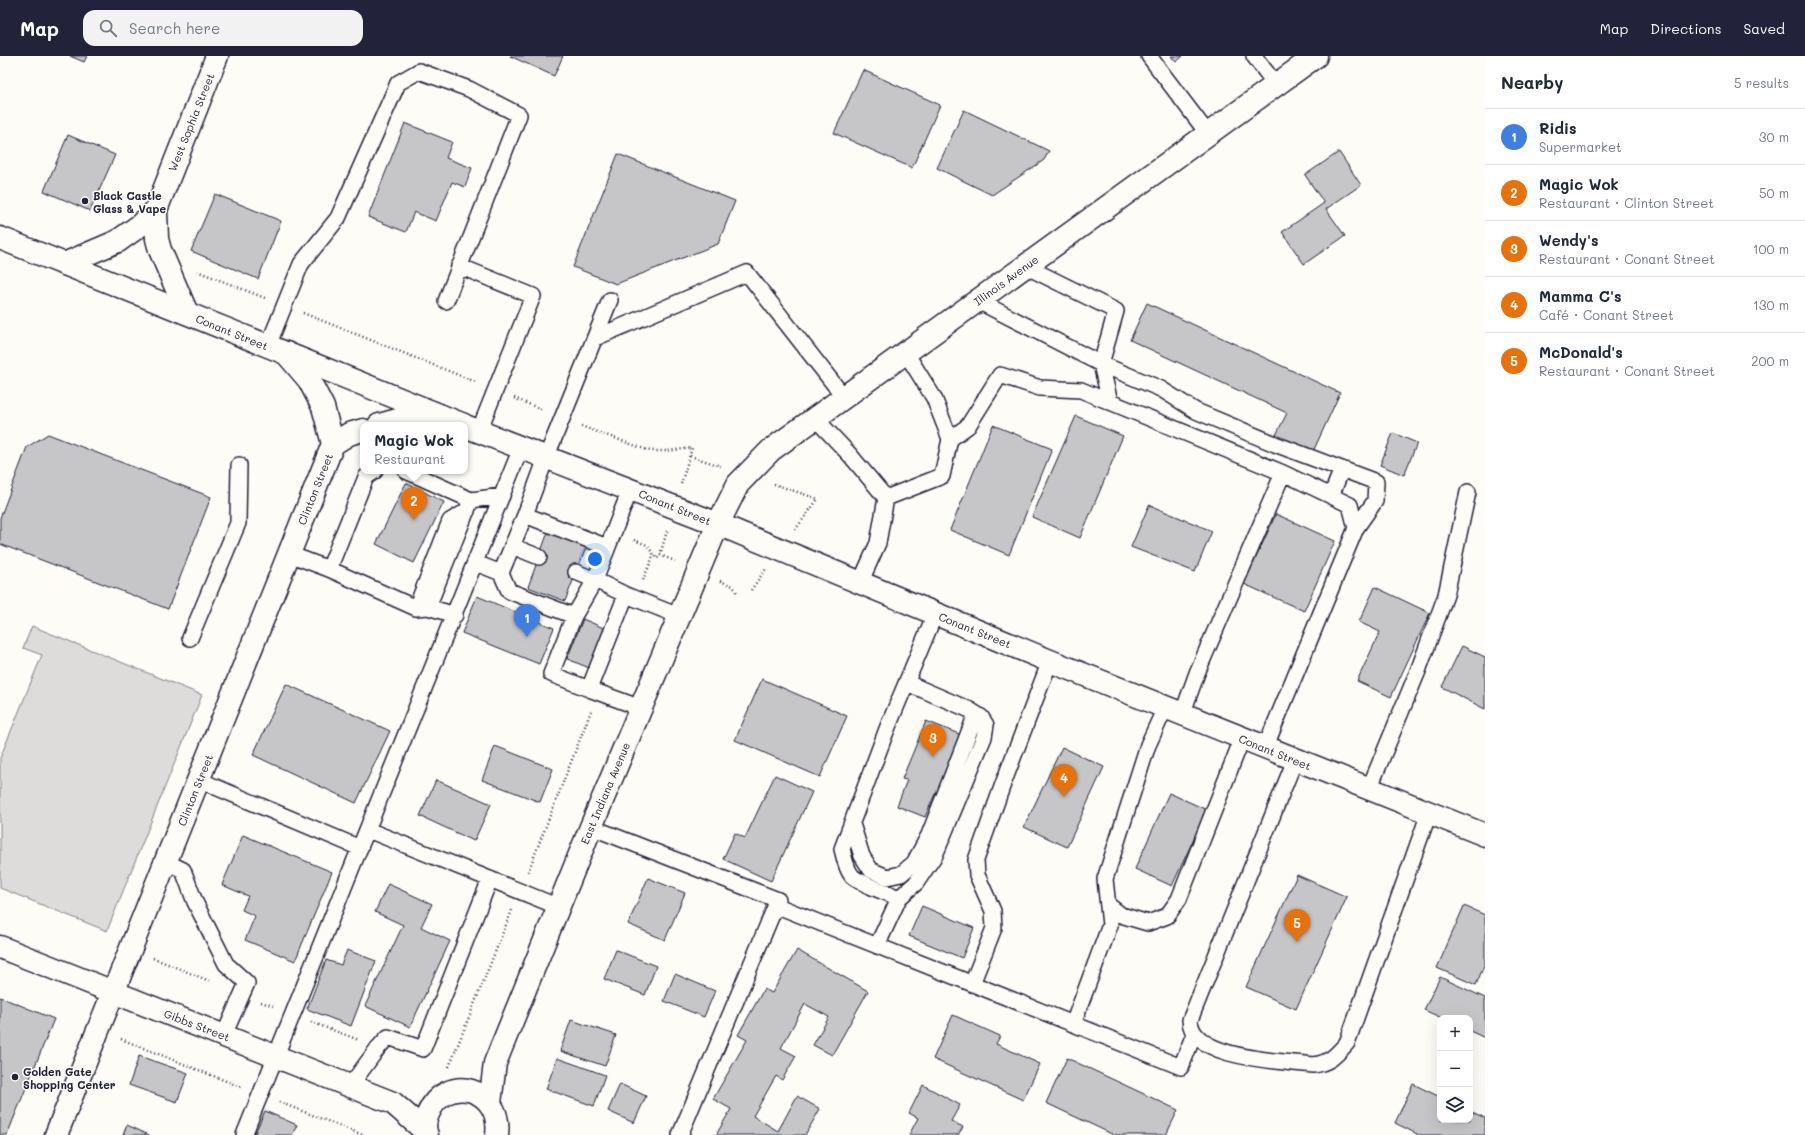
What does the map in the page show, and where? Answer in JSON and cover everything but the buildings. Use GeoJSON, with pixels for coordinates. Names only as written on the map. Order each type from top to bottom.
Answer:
{"type":"FeatureCollection","features":[{"type":"Feature","properties":{"kind":"street","name":"West Sophia Street"},"geometry":{"type":"LineString","coordinates":[[187,313],[160,250],[157,239],[156,210],[217,56]]}},
{"type":"Feature","properties":{"kind":"street","name":"Illinois Avenue"},"geometry":{"type":"LineString","coordinates":[[718,524],[738,484],[771,450],[1316,56]]}},
{"type":"Feature","properties":{"kind":"street","name":"West Sophia Street"},"geometry":{"type":"LineString","coordinates":[[64,264],[118,241],[139,226],[156,210]]}},
{"type":"Feature","properties":{"kind":"street","name":"Conant Street"},"geometry":{"type":"LineString","coordinates":[[0,238],[456,422]]}},
{"type":"Feature","properties":{"kind":"street","name":"Clinton Street"},"geometry":{"type":"LineString","coordinates":[[277,350],[309,380],[323,407],[333,444]]}},
{"type":"Feature","properties":{"kind":"street"},"geometry":{"type":"LineString","coordinates":[[390,422],[408,417],[434,413]]}},
{"type":"Feature","properties":{"kind":"street","name":"Conant Street"},"geometry":{"type":"LineString","coordinates":[[469,427],[718,524],[1242,739],[1485,835]]}},
{"type":"Feature","properties":{"kind":"street","name":"Clinton Street"},"geometry":{"type":"LineString","coordinates":[[56,1135],[333,444],[349,434],[360,431]]}},
{"type":"Feature","properties":{"kind":"street","name":"East Indiana Avenue"},"geometry":{"type":"LineString","coordinates":[[490,1102],[495,1063],[591,827],[718,524]]}},
{"type":"Feature","properties":{"kind":"street","name":"Gibbs Street"},"geometry":{"type":"LineString","coordinates":[[0,947],[393,1103],[426,1133]]}},
{"type":"Feature","properties":{"kind":"street","name":"East Indiana Avenue"},"geometry":{"type":"LineString","coordinates":[[462,1089],[495,1063]]}},
{"type":"Feature","properties":{"kind":"street"},"geometry":{"type":"LineString","coordinates":[[462,1089],[475,1092],[485,1097],[490,1102],[501,1132]]}},
{"type":"Feature","properties":{"kind":"street","name":"Gibbs Street"},"geometry":{"type":"LineString","coordinates":[[393,1103],[439,1097],[462,1089]]}},
{"type":"Feature","properties":{"kind":"street"},"geometry":{"type":"LineString","coordinates":[[426,1133],[426,1119],[430,1107],[439,1097]]}},
{"type":"Feature","properties":{"kind":"lane"},"geometry":{"type":"LineString","coordinates":[[1149,56],[1208,134]]}},
{"type":"Feature","properties":{"kind":"lane"},"geometry":{"type":"LineString","coordinates":[[1254,56],[1276,85]]}},
{"type":"Feature","properties":{"kind":"lane"},"geometry":{"type":"LineString","coordinates":[[277,350],[284,306],[301,264],[338,218],[398,83],[419,71],[469,89],[519,115],[446,301]]}},
{"type":"Feature","properties":{"kind":"lane"},"geometry":{"type":"LineString","coordinates":[[459,266],[533,296],[495,390],[469,427]]}},
{"type":"Feature","properties":{"kind":"lane"},"geometry":{"type":"LineString","coordinates":[[1025,266],[1116,311],[1102,364],[1110,402]]}},
{"type":"Feature","properties":{"kind":"lane"},"geometry":{"type":"LineString","coordinates":[[595,338],[747,273],[844,397]]}},
{"type":"Feature","properties":{"kind":"lane"},"geometry":{"type":"LineString","coordinates":[[501,573],[610,300]]}},
{"type":"Feature","properties":{"kind":"lane"},"geometry":{"type":"LineString","coordinates":[[978,301],[1102,364],[1161,389],[1196,411],[1274,444],[1376,482],[1375,501],[1356,528],[1265,748]]}},
{"type":"Feature","properties":{"kind":"lane"},"geometry":{"type":"LineString","coordinates":[[886,498],[942,476],[950,439],[934,398],[906,353]]}},
{"type":"Feature","properties":{"kind":"lane"},"geometry":{"type":"LineString","coordinates":[[950,439],[968,426],[1000,375],[1040,388],[1081,390],[1283,473],[1350,505],[1356,528]]}},
{"type":"Feature","properties":{"kind":"lane"},"geometry":{"type":"LineString","coordinates":[[815,418],[850,455],[886,498]]}},
{"type":"Feature","properties":{"kind":"lane"},"geometry":{"type":"LineString","coordinates":[[244,1135],[476,563],[521,448]]}},
{"type":"Feature","properties":{"kind":"lane"},"geometry":{"type":"LineString","coordinates":[[190,638],[238,523],[239,465]]}},
{"type":"Feature","properties":{"kind":"lane"},"geometry":{"type":"LineString","coordinates":[[1331,496],[1342,470]]}},
{"type":"Feature","properties":{"kind":"lane"},"geometry":{"type":"LineString","coordinates":[[1073,1024],[1110,925],[1105,879],[1148,745],[1174,711],[1197,673],[1283,473]]}},
{"type":"Feature","properties":{"kind":"lane"},"geometry":{"type":"LineString","coordinates":[[329,569],[370,474]]}},
{"type":"Feature","properties":{"kind":"lane"},"geometry":{"type":"LineString","coordinates":[[411,474],[469,506]]}},
{"type":"Feature","properties":{"kind":"lane"},"geometry":{"type":"LineString","coordinates":[[630,490],[595,580],[574,616],[551,674],[641,708]]}},
{"type":"Feature","properties":{"kind":"lane"},"geometry":{"type":"LineString","coordinates":[[1369,789],[1418,671],[1446,595],[1468,492]]}},
{"type":"Feature","properties":{"kind":"lane"},"geometry":{"type":"LineString","coordinates":[[422,607],[450,521],[469,506],[502,496]]}},
{"type":"Feature","properties":{"kind":"lane"},"geometry":{"type":"LineString","coordinates":[[860,583],[878,543],[886,498]]}},
{"type":"Feature","properties":{"kind":"lane"},"geometry":{"type":"LineString","coordinates":[[525,515],[607,547]]}},
{"type":"Feature","properties":{"kind":"lane"},"geometry":{"type":"LineString","coordinates":[[512,546],[539,557]]}},
{"type":"Feature","properties":{"kind":"lane"},"geometry":{"type":"LineString","coordinates":[[289,554],[422,607],[455,615]]}},
{"type":"Feature","properties":{"kind":"lane"},"geometry":{"type":"LineString","coordinates":[[476,563],[501,573],[509,591],[574,616]]}},
{"type":"Feature","properties":{"kind":"lane"},"geometry":{"type":"LineString","coordinates":[[576,572],[626,595],[679,616]]}},
{"type":"Feature","properties":{"kind":"lane"},"geometry":{"type":"LineString","coordinates":[[589,688],[626,595]]}},
{"type":"Feature","properties":{"kind":"lane"},"geometry":{"type":"LineString","coordinates":[[899,898],[860,881],[852,875],[845,862],[842,849],[935,614]]}},
{"type":"Feature","properties":{"kind":"lane"},"geometry":{"type":"LineString","coordinates":[[972,984],[994,928],[993,911],[977,875],[976,860],[1005,777],[1050,661]]}},
{"type":"Feature","properties":{"kind":"lane"},"geometry":{"type":"LineString","coordinates":[[877,946],[899,898],[916,883],[935,855],[984,737],[986,725],[976,714],[907,682]]}},
{"type":"Feature","properties":{"kind":"lane"},"geometry":{"type":"LineString","coordinates":[[852,824],[862,856],[871,870],[887,877],[901,874],[914,863],[929,835],[976,714]]}},
{"type":"Feature","properties":{"kind":"lane"},"geometry":{"type":"LineString","coordinates":[[1108,905],[1121,915],[1148,923],[1167,916],[1179,899],[1242,739]]}},
{"type":"Feature","properties":{"kind":"lane"},"geometry":{"type":"LineString","coordinates":[[1295,760],[1190,1020],[1190,1025],[1194,1034],[1202,1041],[1217,1049],[1244,1056],[1314,1065],[1325,1063],[1347,1043],[1429,813]]}},
{"type":"Feature","properties":{"kind":"lane"},"geometry":{"type":"LineString","coordinates":[[199,780],[360,848]]}},
{"type":"Feature","properties":{"kind":"lane"},"geometry":{"type":"LineString","coordinates":[[591,827],[778,900],[680,1135]]}},
{"type":"Feature","properties":{"kind":"lane"},"geometry":{"type":"LineString","coordinates":[[368,830],[559,907]]}},
{"type":"Feature","properties":{"kind":"lane"},"geometry":{"type":"LineString","coordinates":[[166,862],[183,870],[195,902],[226,964],[247,983],[224,1035]]}},
{"type":"Feature","properties":{"kind":"lane"},"geometry":{"type":"LineString","coordinates":[[350,1086],[388,1037],[423,1049],[490,879]]}},
{"type":"Feature","properties":{"kind":"lane"},"geometry":{"type":"LineString","coordinates":[[775,905],[1181,1067],[1194,1034]]}},
{"type":"Feature","properties":{"kind":"path"},"geometry":{"type":"LineString","coordinates":[[193,270],[562,418],[650,451],[667,452],[692,448]]}},
{"type":"Feature","properties":{"kind":"path"},"geometry":{"type":"LineString","coordinates":[[690,456],[818,499],[751,590]]}},
{"type":"Feature","properties":{"kind":"shaded area"},"geometry":{"type":"Polygon","coordinates":[[[32,626],[202,695],[107,931],[0,888],[0,758],[42,655],[23,648],[32,626]]]}},
{"type":"Feature","properties":{"kind":"place","name":"Black Castle Glass & Vape"},"geometry":{"type":"Point","coordinates":[85,201]}},
{"type":"Feature","properties":{"kind":"place","name":"Magic Wok"},"geometry":{"type":"Point","coordinates":[414,520]}},
{"type":"Feature","properties":{"kind":"place","name":"Ridis"},"geometry":{"type":"Point","coordinates":[527,637]}},
{"type":"Feature","properties":{"kind":"place","name":"Wendy's"},"geometry":{"type":"Point","coordinates":[933,757]}},
{"type":"Feature","properties":{"kind":"place","name":"Mamma C's"},"geometry":{"type":"Point","coordinates":[1064,797]}},
{"type":"Feature","properties":{"kind":"place","name":"McDonald's"},"geometry":{"type":"Point","coordinates":[1297,942]}},
{"type":"Feature","properties":{"kind":"place","name":"Golden Gate Shopping Center"},"geometry":{"type":"Point","coordinates":[15,1077]}}]}
